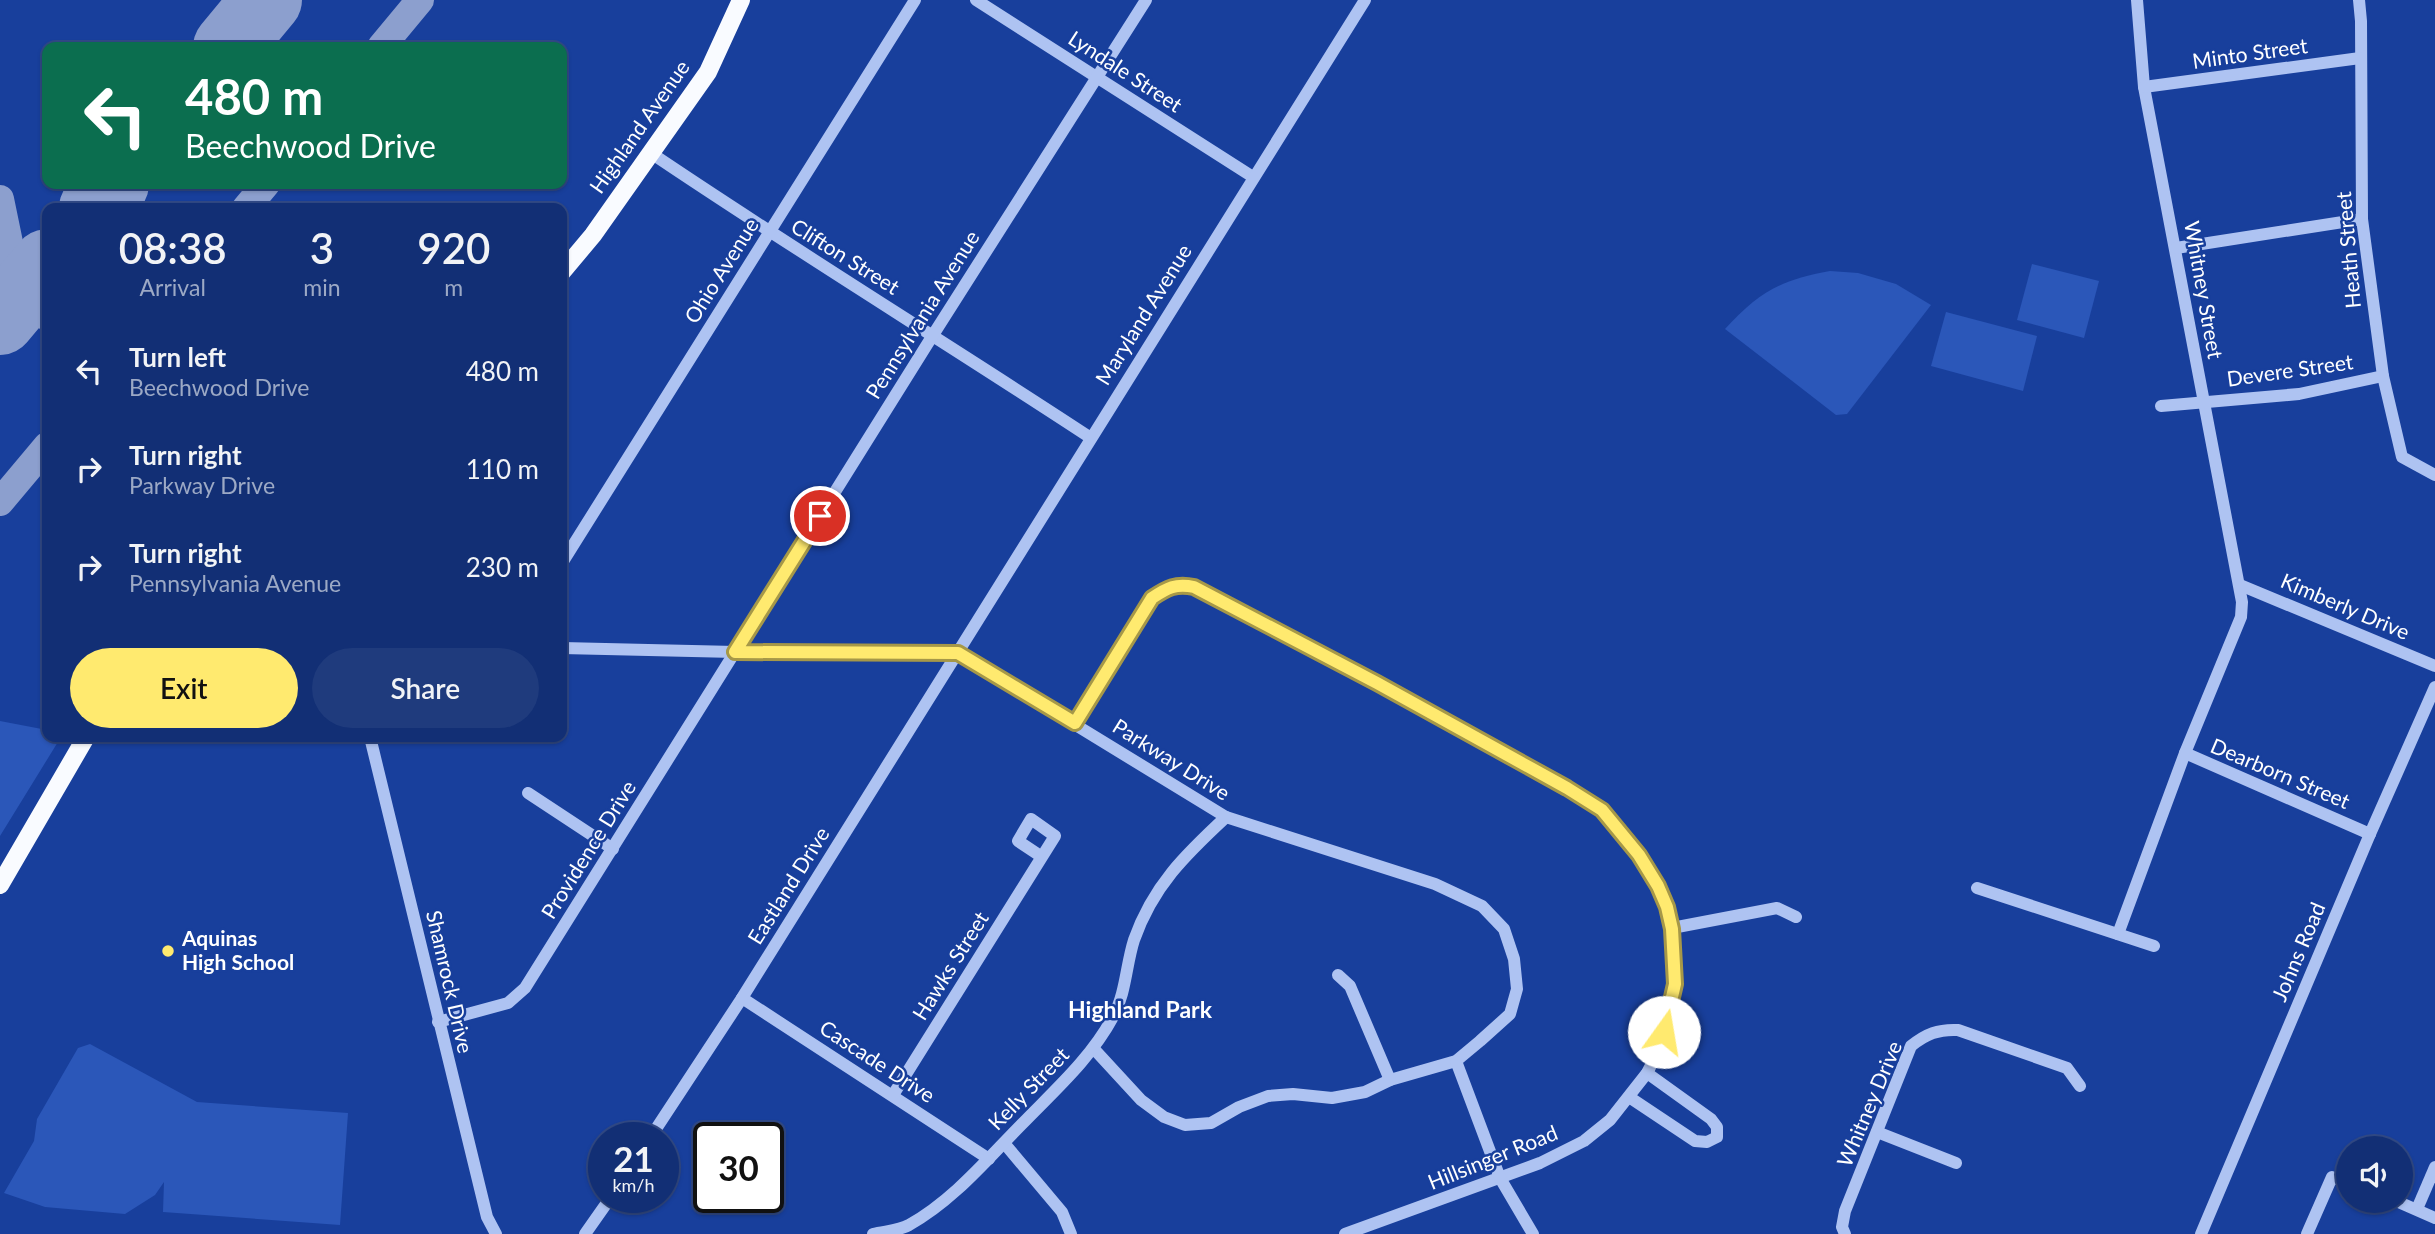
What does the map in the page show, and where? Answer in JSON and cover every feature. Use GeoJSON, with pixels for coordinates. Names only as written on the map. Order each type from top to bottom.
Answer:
{"type":"FeatureCollection","features":[{"type":"Feature","properties":{"kind":"main road","name":"Highland Avenue"},"geometry":{"type":"LineString","coordinates":[[567,266],[593,235],[708,72],[741,0]]}},
{"type":"Feature","properties":{"kind":"main road"},"geometry":{"type":"LineString","coordinates":[[0,884],[83,742]]}},
{"type":"Feature","properties":{"kind":"street","name":"Ohio Avenue"},"geometry":{"type":"LineString","coordinates":[[567,555],[915,0]]}},
{"type":"Feature","properties":{"kind":"street","name":"Lyndale Street"},"geometry":{"type":"LineString","coordinates":[[976,0],[1253,177]]}},
{"type":"Feature","properties":{"kind":"street","name":"Pennsylvania Avenue"},"geometry":{"type":"LineString","coordinates":[[735,652],[1146,0]]}},
{"type":"Feature","properties":{"kind":"street","name":"Maryland Avenue"},"geometry":{"type":"LineString","coordinates":[[958,653],[1365,0]]}},
{"type":"Feature","properties":{"kind":"street","name":"Whitney Street"},"geometry":{"type":"LineString","coordinates":[[2137,0],[2144,87],[2240,585]]}},
{"type":"Feature","properties":{"kind":"street","name":"Heath Street"},"geometry":{"type":"LineString","coordinates":[[2359,0],[2362,219],[2383,376],[2402,457],[2435,475]]}},
{"type":"Feature","properties":{"kind":"street","name":"Minto Street"},"geometry":{"type":"LineString","coordinates":[[2144,87],[2360,58]]}},
{"type":"Feature","properties":{"kind":"street","name":"Clifton Street"},"geometry":{"type":"LineString","coordinates":[[651,153],[769,233],[1091,438]]}},
{"type":"Feature","properties":{"kind":"street"},"geometry":{"type":"LineString","coordinates":[[2176,248],[2362,219]]}},
{"type":"Feature","properties":{"kind":"street","name":"Devere Street"},"geometry":{"type":"LineString","coordinates":[[2161,406],[2299,394],[2383,376]]}},
{"type":"Feature","properties":{"kind":"street","name":"Kimberly Drive"},"geometry":{"type":"LineString","coordinates":[[2240,585],[2435,666]]}},
{"type":"Feature","properties":{"kind":"street","name":"Dearborn Street"},"geometry":{"type":"LineString","coordinates":[[2240,585],[2241,617],[2185,753],[2370,834]]}},
{"type":"Feature","properties":{"kind":"street","name":"Hillsinger Road"},"geometry":{"type":"LineString","coordinates":[[1075,723],[1152,598],[1170,587],[1194,587],[1377,683],[1602,810],[1620,830],[1658,886],[1672,929],[1675,984],[1661,1046],[1647,1073],[1610,1120],[1584,1141],[1540,1163],[1345,1234]]}},
{"type":"Feature","properties":{"kind":"street"},"geometry":{"type":"LineString","coordinates":[[567,648],[958,653]]}},
{"type":"Feature","properties":{"kind":"street","name":"Providence Drive"},"geometry":{"type":"LineString","coordinates":[[438,1022],[508,1003],[524,988],[735,652]]}},
{"type":"Feature","properties":{"kind":"street","name":"Parkway Drive"},"geometry":{"type":"LineString","coordinates":[[958,653],[1226,817],[1436,884],[1482,906],[1504,929],[1514,958],[1517,989],[1510,1014],[1457,1061]]}},
{"type":"Feature","properties":{"kind":"street","name":"Eastland Drive"},"geometry":{"type":"LineString","coordinates":[[661,1122],[742,998],[958,653]]}},
{"type":"Feature","properties":{"kind":"street","name":"Johns Road"},"geometry":{"type":"LineString","coordinates":[[2201,1234],[2435,687]]}},
{"type":"Feature","properties":{"kind":"street","name":"Shamrock Drive"},"geometry":{"type":"LineString","coordinates":[[371,742],[487,1217],[496,1234]]}},
{"type":"Feature","properties":{"kind":"street"},"geometry":{"type":"LineString","coordinates":[[2118,934],[2185,753]]}},
{"type":"Feature","properties":{"kind":"street"},"geometry":{"type":"LineString","coordinates":[[527,793],[612,849]]}},
{"type":"Feature","properties":{"kind":"street","name":"Kelly Street"},"geometry":{"type":"LineString","coordinates":[[873,1234],[906,1227],[939,1204],[989,1159],[1094,1049],[1115,1014],[1124,989],[1133,942],[1146,910],[1166,877],[1226,817]]}},
{"type":"Feature","properties":{"kind":"street","name":"Hawks Street"},"geometry":{"type":"LineString","coordinates":[[893,1095],[1042,857]]}},
{"type":"Feature","properties":{"kind":"street"},"geometry":{"type":"LineString","coordinates":[[1977,888],[2154,946]]}},
{"type":"Feature","properties":{"kind":"street"},"geometry":{"type":"LineString","coordinates":[[1672,929],[1777,908],[1796,917]]}},
{"type":"Feature","properties":{"kind":"street"},"geometry":{"type":"LineString","coordinates":[[1338,975],[1350,986],[1391,1080]]}},
{"type":"Feature","properties":{"kind":"street","name":"Cascade Drive"},"geometry":{"type":"LineString","coordinates":[[742,998],[989,1159]]}},
{"type":"Feature","properties":{"kind":"street","name":"Whitney Drive"},"geometry":{"type":"LineString","coordinates":[[1845,1234],[1845,1211],[1911,1046],[1925,1035],[1943,1029],[1958,1030],[2067,1068],[2080,1086]]}},
{"type":"Feature","properties":{"kind":"street"},"geometry":{"type":"LineString","coordinates":[[1094,1049],[1141,1100],[1164,1117],[1185,1125],[1211,1123],[1239,1107],[1268,1096],[1293,1094],[1332,1098],[1364,1093],[1391,1080],[1457,1061],[1500,1178],[1533,1234]]}},
{"type":"Feature","properties":{"kind":"street"},"geometry":{"type":"LineString","coordinates":[[1629,1097],[1695,1141],[1707,1142],[1717,1138],[1717,1127],[1711,1119],[1647,1073]]}},
{"type":"Feature","properties":{"kind":"street"},"geometry":{"type":"LineString","coordinates":[[1877,1132],[1956,1163]]}},
{"type":"Feature","properties":{"kind":"street"},"geometry":{"type":"LineString","coordinates":[[1004,1143],[1062,1212],[1071,1234]]}},
{"type":"Feature","properties":{"kind":"street"},"geometry":{"type":"LineString","coordinates":[[2417,1209],[2435,1167]]}},
{"type":"Feature","properties":{"kind":"street"},"geometry":{"type":"LineString","coordinates":[[2307,1234],[2332,1177],[2336,1178]]}},
{"type":"Feature","properties":{"kind":"street"},"geometry":{"type":"LineString","coordinates":[[2413,1207],[2435,1219]]}},
{"type":"Feature","properties":{"kind":"street"},"geometry":{"type":"LineString","coordinates":[[586,1234],[600,1213]]}},
{"type":"Feature","properties":{"kind":"shaded area"},"geometry":{"type":"Polygon","coordinates":[[[2032,264],[2099,281],[2084,338],[2017,320],[2032,264]]]}},
{"type":"Feature","properties":{"kind":"shaded area"},"geometry":{"type":"Polygon","coordinates":[[[1830,271],[1858,273],[1896,284],[1931,305],[1847,414],[1836,415],[1725,329],[1749,306],[1772,290],[1797,279],[1830,271]]]}},
{"type":"Feature","properties":{"kind":"shaded area"},"geometry":{"type":"Polygon","coordinates":[[[1946,312],[2037,336],[2023,391],[1931,366],[1946,312]]]}},
{"type":"Feature","properties":{"kind":"shaded area"},"geometry":{"type":"Polygon","coordinates":[[[0,721],[42,729],[42,742],[58,742],[0,836],[0,721]]]}},
{"type":"Feature","properties":{"kind":"shaded area"},"geometry":{"type":"Polygon","coordinates":[[[90,1044],[197,1102],[348,1113],[340,1225],[163,1212],[164,1182],[155,1195],[125,1214],[45,1207],[4,1193],[34,1141],[37,1119],[78,1048],[90,1044]]]}},
{"type":"Feature","properties":{"kind":"taxiway"},"geometry":{"type":"LineString","coordinates":[[385,42],[420,0]]}},
{"type":"Feature","properties":{"kind":"taxiway"},"geometry":{"type":"LineString","coordinates":[[250,203],[262,189]]}},
{"type":"Feature","properties":{"kind":"taxiway"},"geometry":{"type":"LineString","coordinates":[[0,199],[20,296],[42,313]]}},
{"type":"Feature","properties":{"kind":"taxiway"},"geometry":{"type":"LineString","coordinates":[[0,502],[42,452]]}},
{"type":"Feature","properties":{"kind":"runway"},"geometry":{"type":"LineString","coordinates":[[232,42],[267,0]]}},
{"type":"Feature","properties":{"kind":"runway"},"geometry":{"type":"LineString","coordinates":[[98,203],[110,189]]}},
{"type":"Feature","properties":{"kind":"runway"},"geometry":{"type":"LineString","coordinates":[[0,320],[42,270]]}},
{"type":"Feature","properties":{"kind":"place","name":"Aquinas High School"},"geometry":{"type":"Point","coordinates":[168,951]}},
{"type":"Feature","properties":{"kind":"district","name":"Highland Park"},"geometry":{"type":"Point","coordinates":[1140,1010]}},
{"type":"Feature","properties":{"kind":"route"},"geometry":{"type":"LineString","coordinates":[[820,516],[735,652],[958,653],[1075,723],[1152,598],[1170,587],[1194,587],[1377,683],[1602,810],[1639,855],[1667,907],[1672,929],[1675,984],[1664,1032]]}}]}
